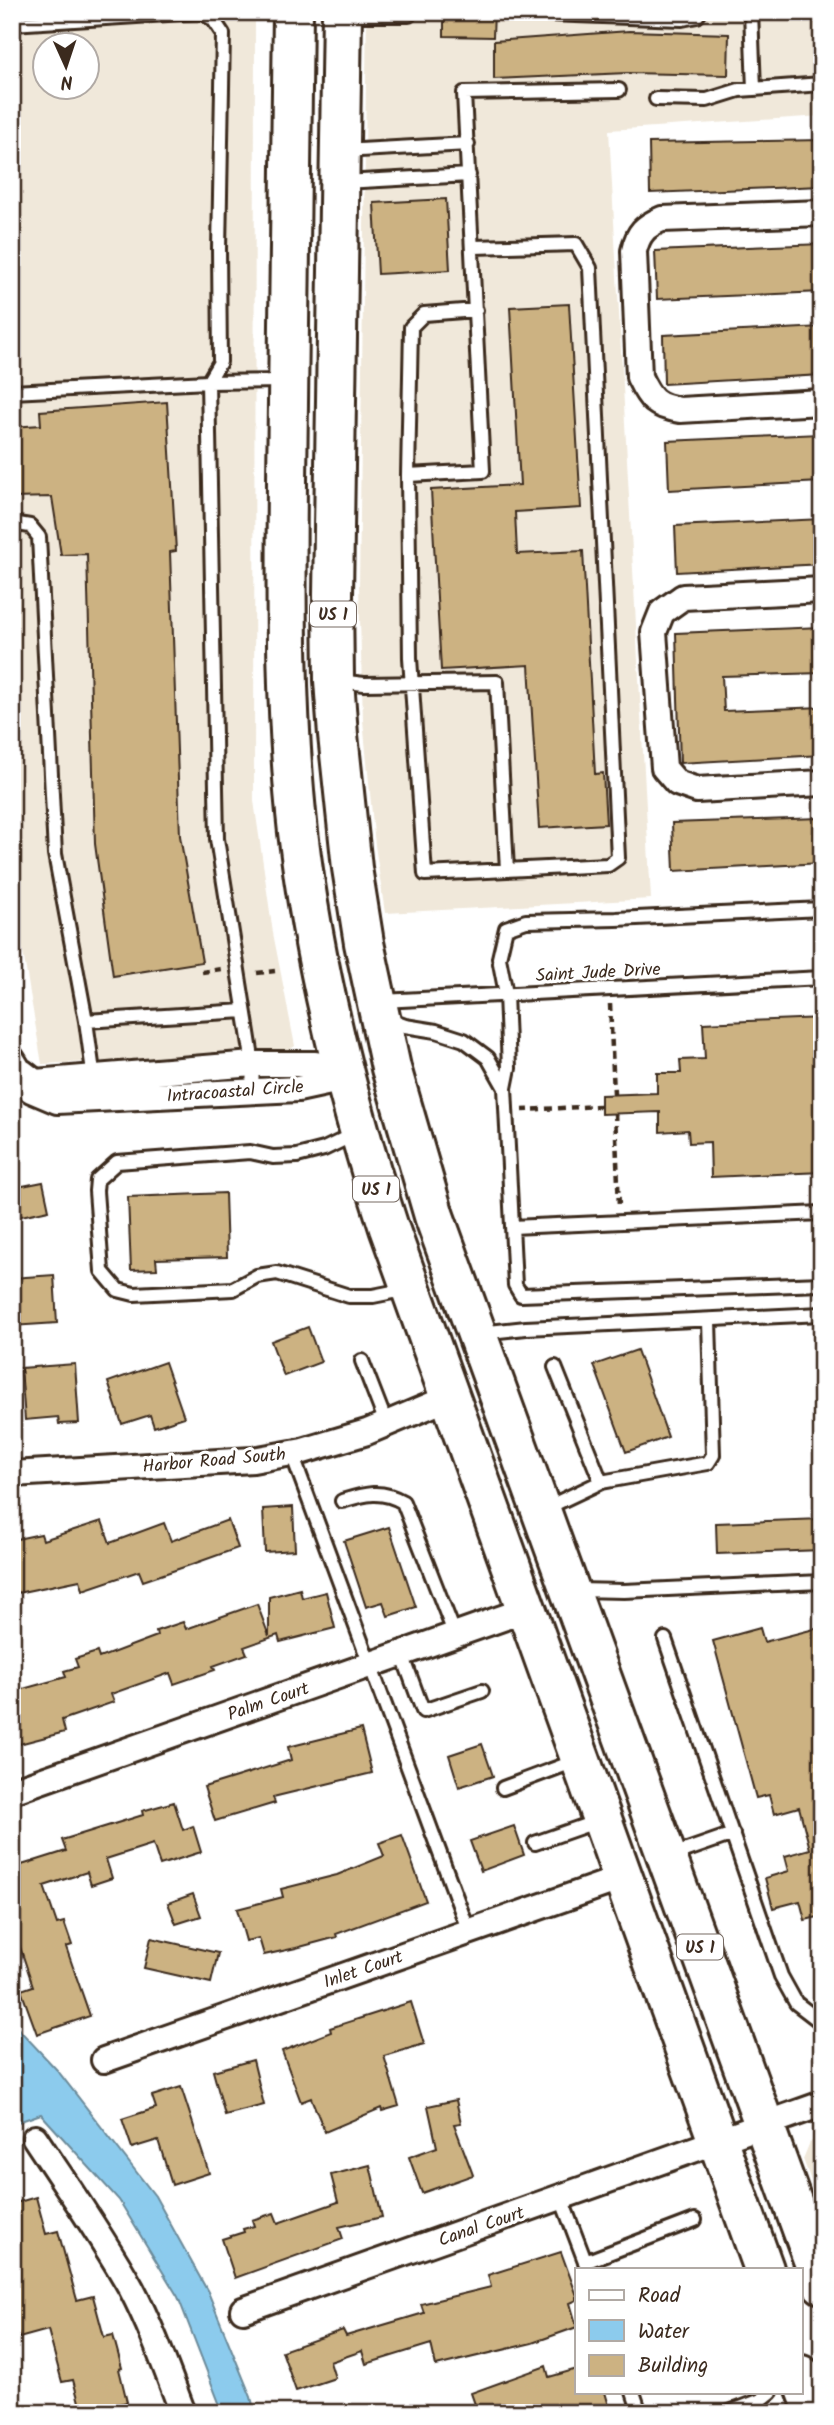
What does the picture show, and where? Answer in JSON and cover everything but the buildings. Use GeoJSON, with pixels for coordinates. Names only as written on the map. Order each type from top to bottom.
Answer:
{"type":"FeatureCollection","features":[{"type":"Feature","properties":{"kind":"main road","name":"US 1"},"geometry":{"type":"LineString","coordinates":[[293,12],[286,680],[290,745],[308,910],[320,974],[358,1132],[410,1288],[764,2268]]}},
{"type":"Feature","properties":{"kind":"main road","name":"US 1"},"geometry":{"type":"LineString","coordinates":[[342,13],[334,680],[343,796],[364,943],[406,1125],[434,1216],[822,2284]]}},
{"type":"Feature","properties":{"kind":"main road"},"geometry":{"type":"LineString","coordinates":[[286,603],[308,657],[318,669],[334,680]]}},
{"type":"Feature","properties":{"kind":"main road"},"geometry":{"type":"LineString","coordinates":[[320,974],[361,1011],[378,1009]]}},
{"type":"Feature","properties":{"kind":"main road"},"geometry":{"type":"LineString","coordinates":[[343,1077],[358,1077],[371,1083],[406,1125]]}},
{"type":"Feature","properties":{"kind":"main road"},"geometry":{"type":"LineString","coordinates":[[498,1538],[533,1569],[569,1590]]}},
{"type":"Feature","properties":{"kind":"main road"},"geometry":{"type":"LineString","coordinates":[[525,1610],[561,1631],[599,1671]]}},
{"type":"Feature","properties":{"kind":"main road"},"geometry":{"type":"LineString","coordinates":[[802,2378],[815,2413]]}},
{"type":"Feature","properties":{"kind":"street"},"geometry":{"type":"LineString","coordinates":[[822,213],[662,219],[647,225],[637,239],[634,251],[639,377],[647,393],[662,407],[680,410],[822,401]]}},
{"type":"Feature","properties":{"kind":"street"},"geometry":{"type":"LineString","coordinates":[[822,590],[683,597],[662,612],[654,632],[664,768],[677,783],[697,790],[822,782]]}},
{"type":"Feature","properties":{"kind":"street","name":"Intracoastal Circle"},"geometry":{"type":"LineString","coordinates":[[17,1065],[31,1090],[57,1101],[94,1088],[253,1064],[315,1064],[343,1077]]}},
{"type":"Feature","properties":{"kind":"street","name":"Intracoastal Circle"},"geometry":{"type":"LineString","coordinates":[[94,1088],[252,1091],[298,1089],[343,1077]]}},
{"type":"Feature","properties":{"kind":"street","name":"Harbor Road South"},"geometry":{"type":"LineString","coordinates":[[12,1475],[253,1460],[292,1454],[367,1432],[448,1398]]}},
{"type":"Feature","properties":{"kind":"street","name":"Palm Court"},"geometry":{"type":"LineString","coordinates":[[12,1791],[525,1610]]}},
{"type":"Feature","properties":{"kind":"street","name":"Inlet Court"},"geometry":{"type":"LineString","coordinates":[[104,2060],[622,1878]]}},
{"type":"Feature","properties":{"kind":"street","name":"Canal Court"},"geometry":{"type":"LineString","coordinates":[[243,2310],[822,2104]]}},
{"type":"Feature","properties":{"kind":"street"},"geometry":{"type":"LineString","coordinates":[[35,2138],[100,2235],[132,2291],[159,2350],[183,2413]]}},
{"type":"Feature","properties":{"kind":"lane"},"geometry":{"type":"LineString","coordinates":[[12,24],[45,17],[200,12],[213,19],[223,34],[220,362],[208,382],[217,839],[253,1064],[252,1091]]}},
{"type":"Feature","properties":{"kind":"lane"},"geometry":{"type":"LineString","coordinates":[[342,13],[409,15],[409,12]]}},
{"type":"Feature","properties":{"kind":"lane"},"geometry":{"type":"LineString","coordinates":[[546,12],[682,19],[697,16],[700,12]]}},
{"type":"Feature","properties":{"kind":"lane"},"geometry":{"type":"LineString","coordinates":[[751,12],[754,89]]}},
{"type":"Feature","properties":{"kind":"lane"},"geometry":{"type":"LineString","coordinates":[[656,99],[707,100],[739,90],[822,84]]}},
{"type":"Feature","properties":{"kind":"lane"},"geometry":{"type":"LineString","coordinates":[[408,475],[484,471],[464,93],[619,90]]}},
{"type":"Feature","properties":{"kind":"lane"},"geometry":{"type":"LineString","coordinates":[[340,167],[468,144]]}},
{"type":"Feature","properties":{"kind":"lane"},"geometry":{"type":"LineString","coordinates":[[340,167],[469,174]]}},
{"type":"Feature","properties":{"kind":"lane"},"geometry":{"type":"LineString","coordinates":[[474,247],[576,243],[590,268],[618,858],[608,865],[425,874],[411,683],[408,475],[411,327],[424,314],[476,310]]}},
{"type":"Feature","properties":{"kind":"lane"},"geometry":{"type":"LineString","coordinates":[[12,393],[208,382],[288,381]]}},
{"type":"Feature","properties":{"kind":"lane"},"geometry":{"type":"LineString","coordinates":[[12,523],[30,526],[39,537],[55,854],[86,1021],[94,1088]]}},
{"type":"Feature","properties":{"kind":"lane"},"geometry":{"type":"LineString","coordinates":[[334,680],[364,684],[496,682],[507,870]]}},
{"type":"Feature","properties":{"kind":"lane"},"geometry":{"type":"LineString","coordinates":[[822,909],[526,921],[506,929],[499,958],[506,994],[509,1068],[505,1088],[514,1285],[521,1295],[822,1284]]}},
{"type":"Feature","properties":{"kind":"lane","name":"Saint Jude Drive"},"geometry":{"type":"LineString","coordinates":[[378,1009],[506,994],[822,978]]}},
{"type":"Feature","properties":{"kind":"lane"},"geometry":{"type":"LineString","coordinates":[[378,1009],[405,1026],[436,1031],[464,1040],[488,1058],[505,1088]]}},
{"type":"Feature","properties":{"kind":"lane"},"geometry":{"type":"LineString","coordinates":[[86,1021],[244,1011]]}},
{"type":"Feature","properties":{"kind":"lane"},"geometry":{"type":"LineString","coordinates":[[358,1132],[324,1149],[297,1157],[273,1157],[250,1152],[117,1162],[97,1180],[102,1271],[118,1290],[134,1294],[233,1289],[257,1276],[277,1273],[349,1296],[373,1296],[410,1288]]}},
{"type":"Feature","properties":{"kind":"lane"},"geometry":{"type":"LineString","coordinates":[[512,1227],[822,1213]]}},
{"type":"Feature","properties":{"kind":"lane"},"geometry":{"type":"LineString","coordinates":[[476,1334],[526,1328],[822,1314]]}},
{"type":"Feature","properties":{"kind":"lane"},"geometry":{"type":"LineString","coordinates":[[541,1511],[601,1482],[708,1463],[713,1455],[709,1321]]}},
{"type":"Feature","properties":{"kind":"lane"},"geometry":{"type":"LineString","coordinates":[[362,1360],[386,1423]]}},
{"type":"Feature","properties":{"kind":"lane"},"geometry":{"type":"LineString","coordinates":[[555,1367],[601,1482]]}},
{"type":"Feature","properties":{"kind":"lane"},"geometry":{"type":"LineString","coordinates":[[292,1454],[469,1932]]}},
{"type":"Feature","properties":{"kind":"lane"},"geometry":{"type":"LineString","coordinates":[[342,1501],[371,1493],[391,1495],[402,1502],[455,1635]]}},
{"type":"Feature","properties":{"kind":"lane"},"geometry":{"type":"LineString","coordinates":[[569,1590],[624,1591],[822,1582]]}},
{"type":"Feature","properties":{"kind":"lane"},"geometry":{"type":"LineString","coordinates":[[665,1639],[781,1976],[796,2003],[817,2022],[822,2023]]}},
{"type":"Feature","properties":{"kind":"lane"},"geometry":{"type":"LineString","coordinates":[[402,1654],[423,1711],[482,1691]]}},
{"type":"Feature","properties":{"kind":"lane"},"geometry":{"type":"LineString","coordinates":[[503,1788],[579,1760]]}},
{"type":"Feature","properties":{"kind":"lane"},"geometry":{"type":"LineString","coordinates":[[535,1843],[601,1820]]}},
{"type":"Feature","properties":{"kind":"lane"},"geometry":{"type":"LineString","coordinates":[[667,1858],[733,1834]]}},
{"type":"Feature","properties":{"kind":"lane"},"geometry":{"type":"LineString","coordinates":[[561,2197],[586,2266],[695,2220]]}},
{"type":"Feature","properties":{"kind":"lane"},"geometry":{"type":"LineString","coordinates":[[634,2394],[640,2413]]}},
{"type":"Feature","properties":{"kind":"lane"},"geometry":{"type":"LineString","coordinates":[[727,2413],[761,2400],[768,2394]]}},
{"type":"Feature","properties":{"kind":"path"},"geometry":{"type":"LineString","coordinates":[[201,972],[223,969]]}},
{"type":"Feature","properties":{"kind":"path"},"geometry":{"type":"LineString","coordinates":[[257,973],[275,971]]}},
{"type":"Feature","properties":{"kind":"path"},"geometry":{"type":"LineString","coordinates":[[609,989],[614,1094]]}},
{"type":"Feature","properties":{"kind":"path"},"geometry":{"type":"LineString","coordinates":[[506,1111],[601,1105]]}},
{"type":"Feature","properties":{"kind":"path"},"geometry":{"type":"LineString","coordinates":[[615,1113],[620,1222]]}},
{"type":"Feature","properties":{"kind":"shaded area"},"geometry":{"type":"Polygon","coordinates":[[[12,12],[255,12],[254,801],[273,933],[295,1046],[285,1053],[42,1064],[12,887],[12,12]]]}},
{"type":"Feature","properties":{"kind":"shaded area"},"geometry":{"type":"Polygon","coordinates":[[[367,12],[822,12],[822,116],[609,130],[651,899],[385,913],[375,845],[363,720],[359,586],[367,12]]]}},
{"type":"Feature","properties":{"kind":"shaded area"},"geometry":{"type":"Polygon","coordinates":[[[822,2138],[822,2211],[803,2159],[810,2142],[822,2138]]]}},
{"type":"Feature","properties":{"kind":"water"},"geometry":{"type":"Polygon","coordinates":[[[12,2022],[57,2070],[155,2196],[208,2292],[255,2413],[223,2413],[178,2297],[119,2200],[41,2114],[12,2124],[12,2022]]]}}]}
